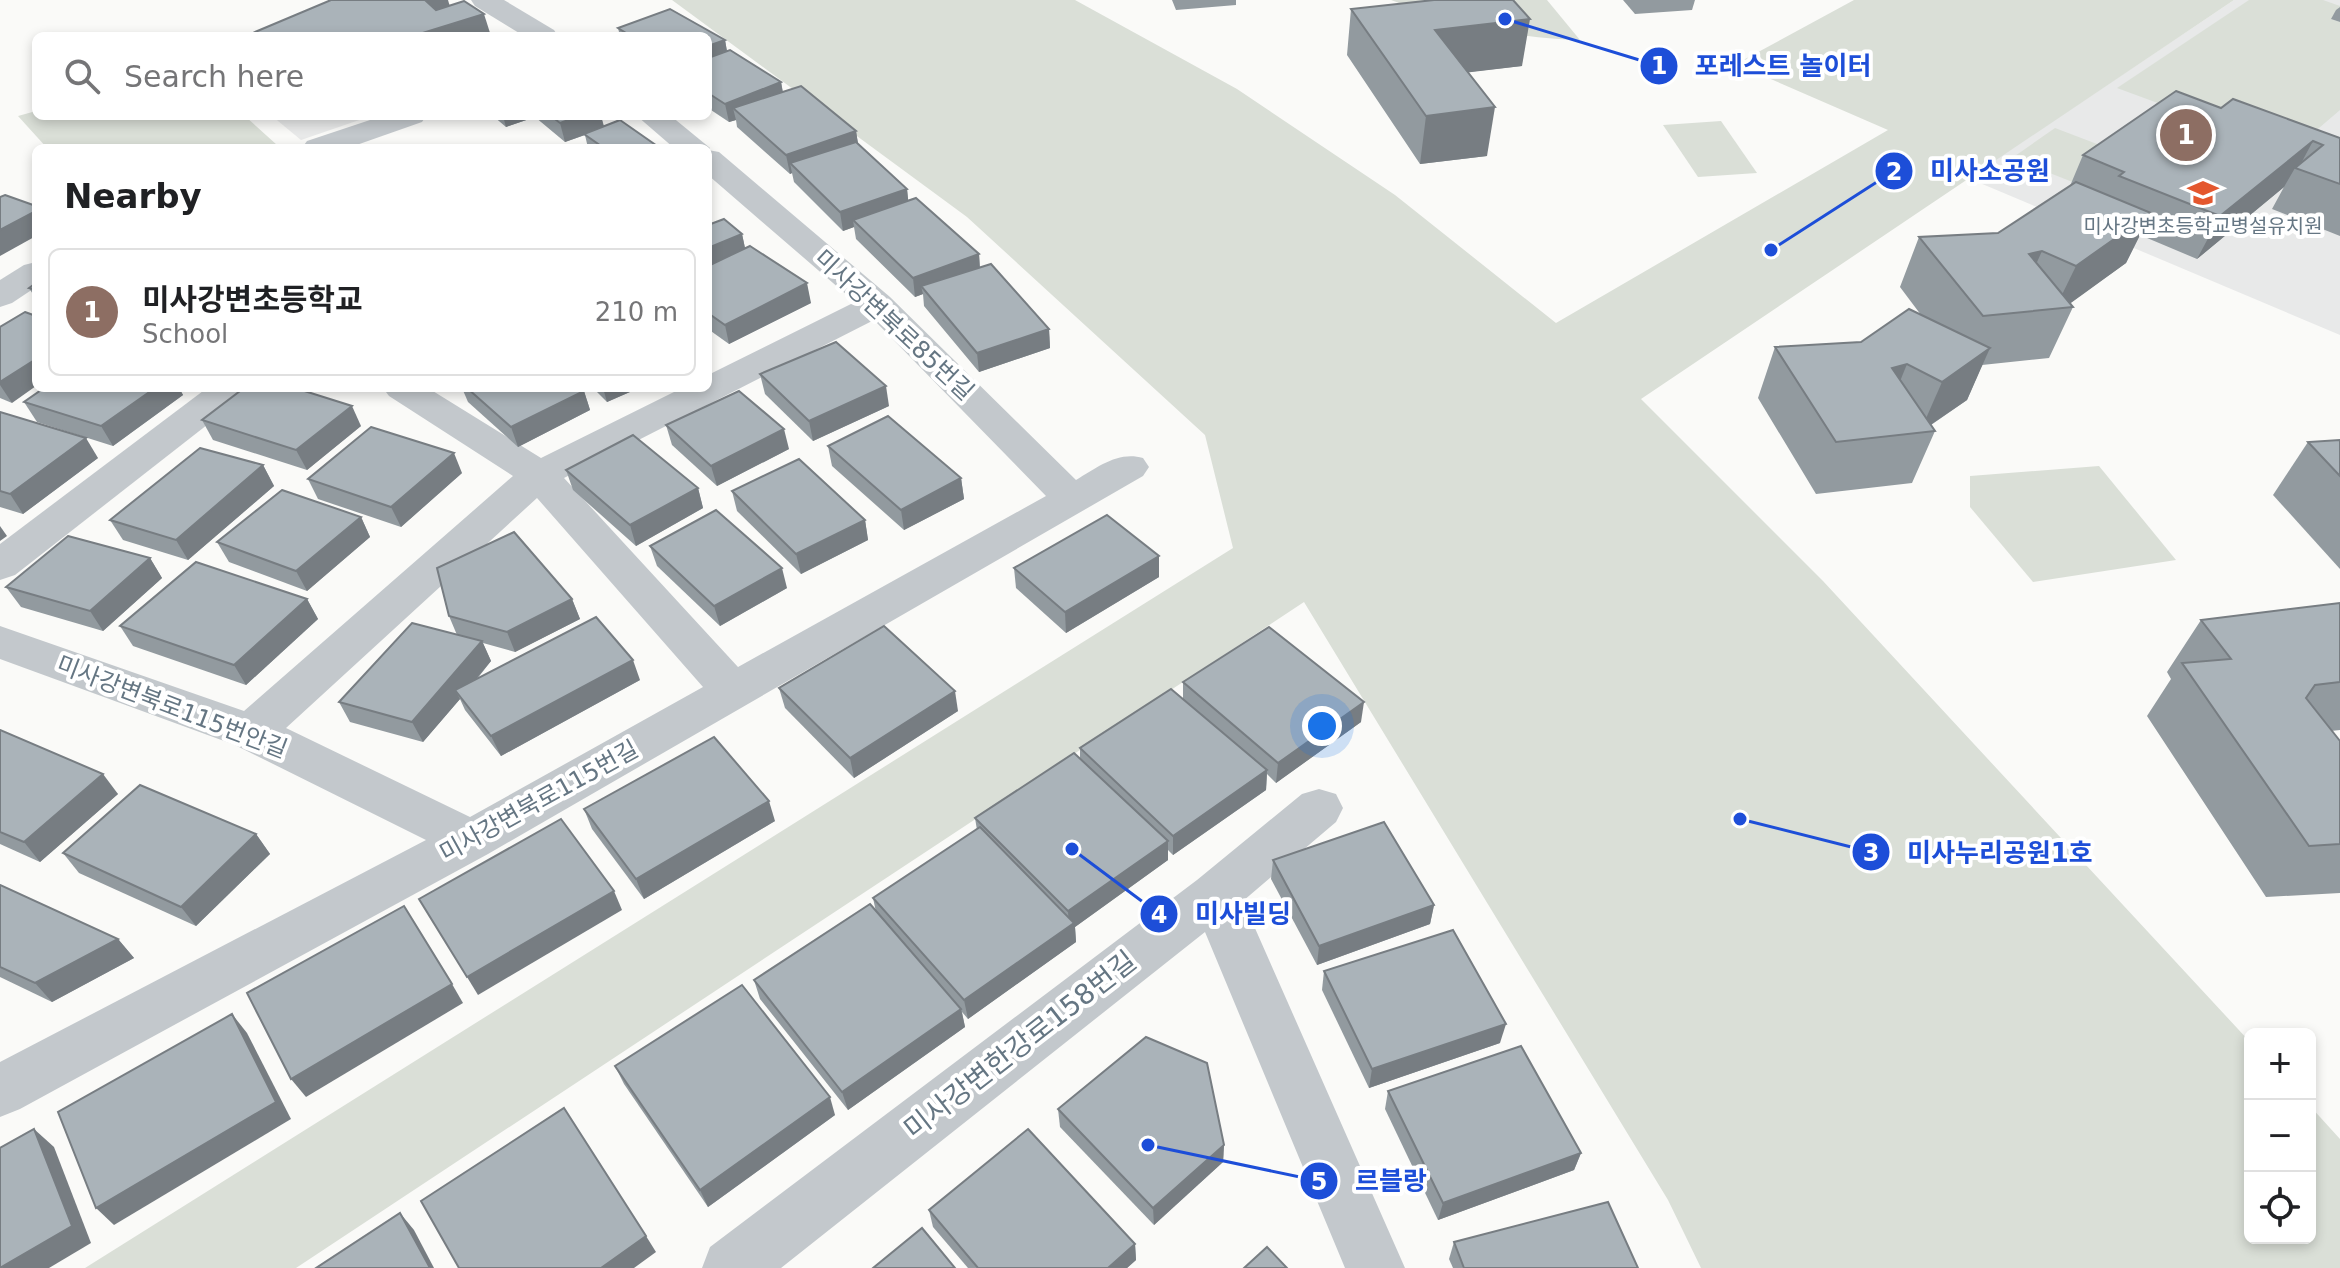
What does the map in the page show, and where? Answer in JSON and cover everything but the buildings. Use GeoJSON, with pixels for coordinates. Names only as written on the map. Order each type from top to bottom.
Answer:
{"type":"FeatureCollection","features":[{"type":"Feature","properties":{"kind":"street"},"geometry":{"type":"LineString","coordinates":[[485,0],[537,32]]}},
{"type":"Feature","properties":{"kind":"street"},"geometry":{"type":"LineString","coordinates":[[330,144],[399,120]]}},
{"type":"Feature","properties":{"kind":"street","name":"미사강변북로85번길"},"geometry":{"type":"LineString","coordinates":[[657,120],[686,144]]}},
{"type":"Feature","properties":{"kind":"street","name":"미사강변북로85번길"},"geometry":{"type":"LineString","coordinates":[[712,165],[878,304],[1072,499]]}},
{"type":"Feature","properties":{"kind":"street"},"geometry":{"type":"LineString","coordinates":[[0,296],[32,275]]}},
{"type":"Feature","properties":{"kind":"street"},"geometry":{"type":"LineString","coordinates":[[712,388],[878,304]]}},
{"type":"Feature","properties":{"kind":"street"},"geometry":{"type":"LineString","coordinates":[[0,565],[226,392]]}},
{"type":"Feature","properties":{"kind":"street"},"geometry":{"type":"LineString","coordinates":[[408,392],[539,475],[734,692]]}},
{"type":"Feature","properties":{"kind":"street"},"geometry":{"type":"LineString","coordinates":[[251,732],[539,475],[704,392]]}},
{"type":"Feature","properties":{"kind":"street","name":"미사강변북로115번길"},"geometry":{"type":"LineString","coordinates":[[12,1073],[471,840],[1129,467]]}},
{"type":"Feature","properties":{"kind":"street","name":"미사강변북로115번안길"},"geometry":{"type":"LineString","coordinates":[[0,642],[251,732],[471,840]]}},
{"type":"Feature","properties":{"kind":"street","name":"미사강변한강로158번길"},"geometry":{"type":"LineString","coordinates":[[732,1268],[1215,895],[1319,808]]}},
{"type":"Feature","properties":{"kind":"street"},"geometry":{"type":"LineString","coordinates":[[1215,895],[1375,1268]]}},
{"type":"Feature","properties":{"kind":"shaded area"},"geometry":{"type":"Polygon","coordinates":[[[672,0],[1075,0],[1237,89],[1395,195],[1556,323],[1888,130],[1736,64],[1854,0],[2234,0],[1641,399],[1823,581],[2244,1036],[2244,1244],[2316,1244],[2316,1113],[2340,1139],[2340,1268],[1701,1268],[1668,1200],[1304,602],[296,1268],[85,1268],[1233,548],[1205,435],[967,217],[672,0]]]}},
{"type":"Feature","properties":{"kind":"shaded area"},"geometry":{"type":"Polygon","coordinates":[[[1391,0],[1547,0],[1580,40],[1532,37],[1484,28],[1391,0]]]}},
{"type":"Feature","properties":{"kind":"shaded area"},"geometry":{"type":"Polygon","coordinates":[[[2234,0],[2340,0],[2340,335],[1968,178],[2234,0]]]}},
{"type":"Feature","properties":{"kind":"shaded area"},"geometry":{"type":"Polygon","coordinates":[[[2249,0],[2323,0],[2340,6],[2340,13],[2331,19],[2340,22],[2340,110],[2291,152],[2117,88],[2249,0]]]}},
{"type":"Feature","properties":{"kind":"shaded area"},"geometry":{"type":"Polygon","coordinates":[[[32,112],[32,120],[249,120],[276,144],[43,144],[18,116],[32,112]]]}},
{"type":"Feature","properties":{"kind":"shaded area"},"geometry":{"type":"Polygon","coordinates":[[[277,120],[359,120],[301,140],[277,120]]]}},
{"type":"Feature","properties":{"kind":"shaded area"},"geometry":{"type":"Polygon","coordinates":[[[1721,121],[1757,173],[1698,177],[1663,125],[1721,121]]]}},
{"type":"Feature","properties":{"kind":"shaded area"},"geometry":{"type":"Polygon","coordinates":[[[2055,128],[2118,152],[2075,183],[2012,158],[2055,128]]]}},
{"type":"Feature","properties":{"kind":"shaded area"},"geometry":{"type":"Polygon","coordinates":[[[2099,466],[2176,560],[2033,582],[1970,507],[1970,476],[2099,466]]]}},
{"type":"Feature","properties":{"kind":"place","name":"포레스트 놀이터"},"geometry":{"type":"Point","coordinates":[1505,19]}},
{"type":"Feature","properties":{"kind":"place","name":"미사강변초등학교"},"geometry":{"type":"Point","coordinates":[2186,135]}},
{"type":"Feature","properties":{"kind":"place","name":"미사강변초등학교병설유치원"},"geometry":{"type":"Point","coordinates":[2203,193]}},
{"type":"Feature","properties":{"kind":"place","name":"미사소공원"},"geometry":{"type":"Point","coordinates":[1771,250]}},
{"type":"Feature","properties":{"kind":"place","name":"미사누리공원1호"},"geometry":{"type":"Point","coordinates":[1740,819]}},
{"type":"Feature","properties":{"kind":"place","name":"미사빌딩"},"geometry":{"type":"Point","coordinates":[1072,849]}},
{"type":"Feature","properties":{"kind":"place","name":"르블랑"},"geometry":{"type":"Point","coordinates":[1148,1145]}}]}
